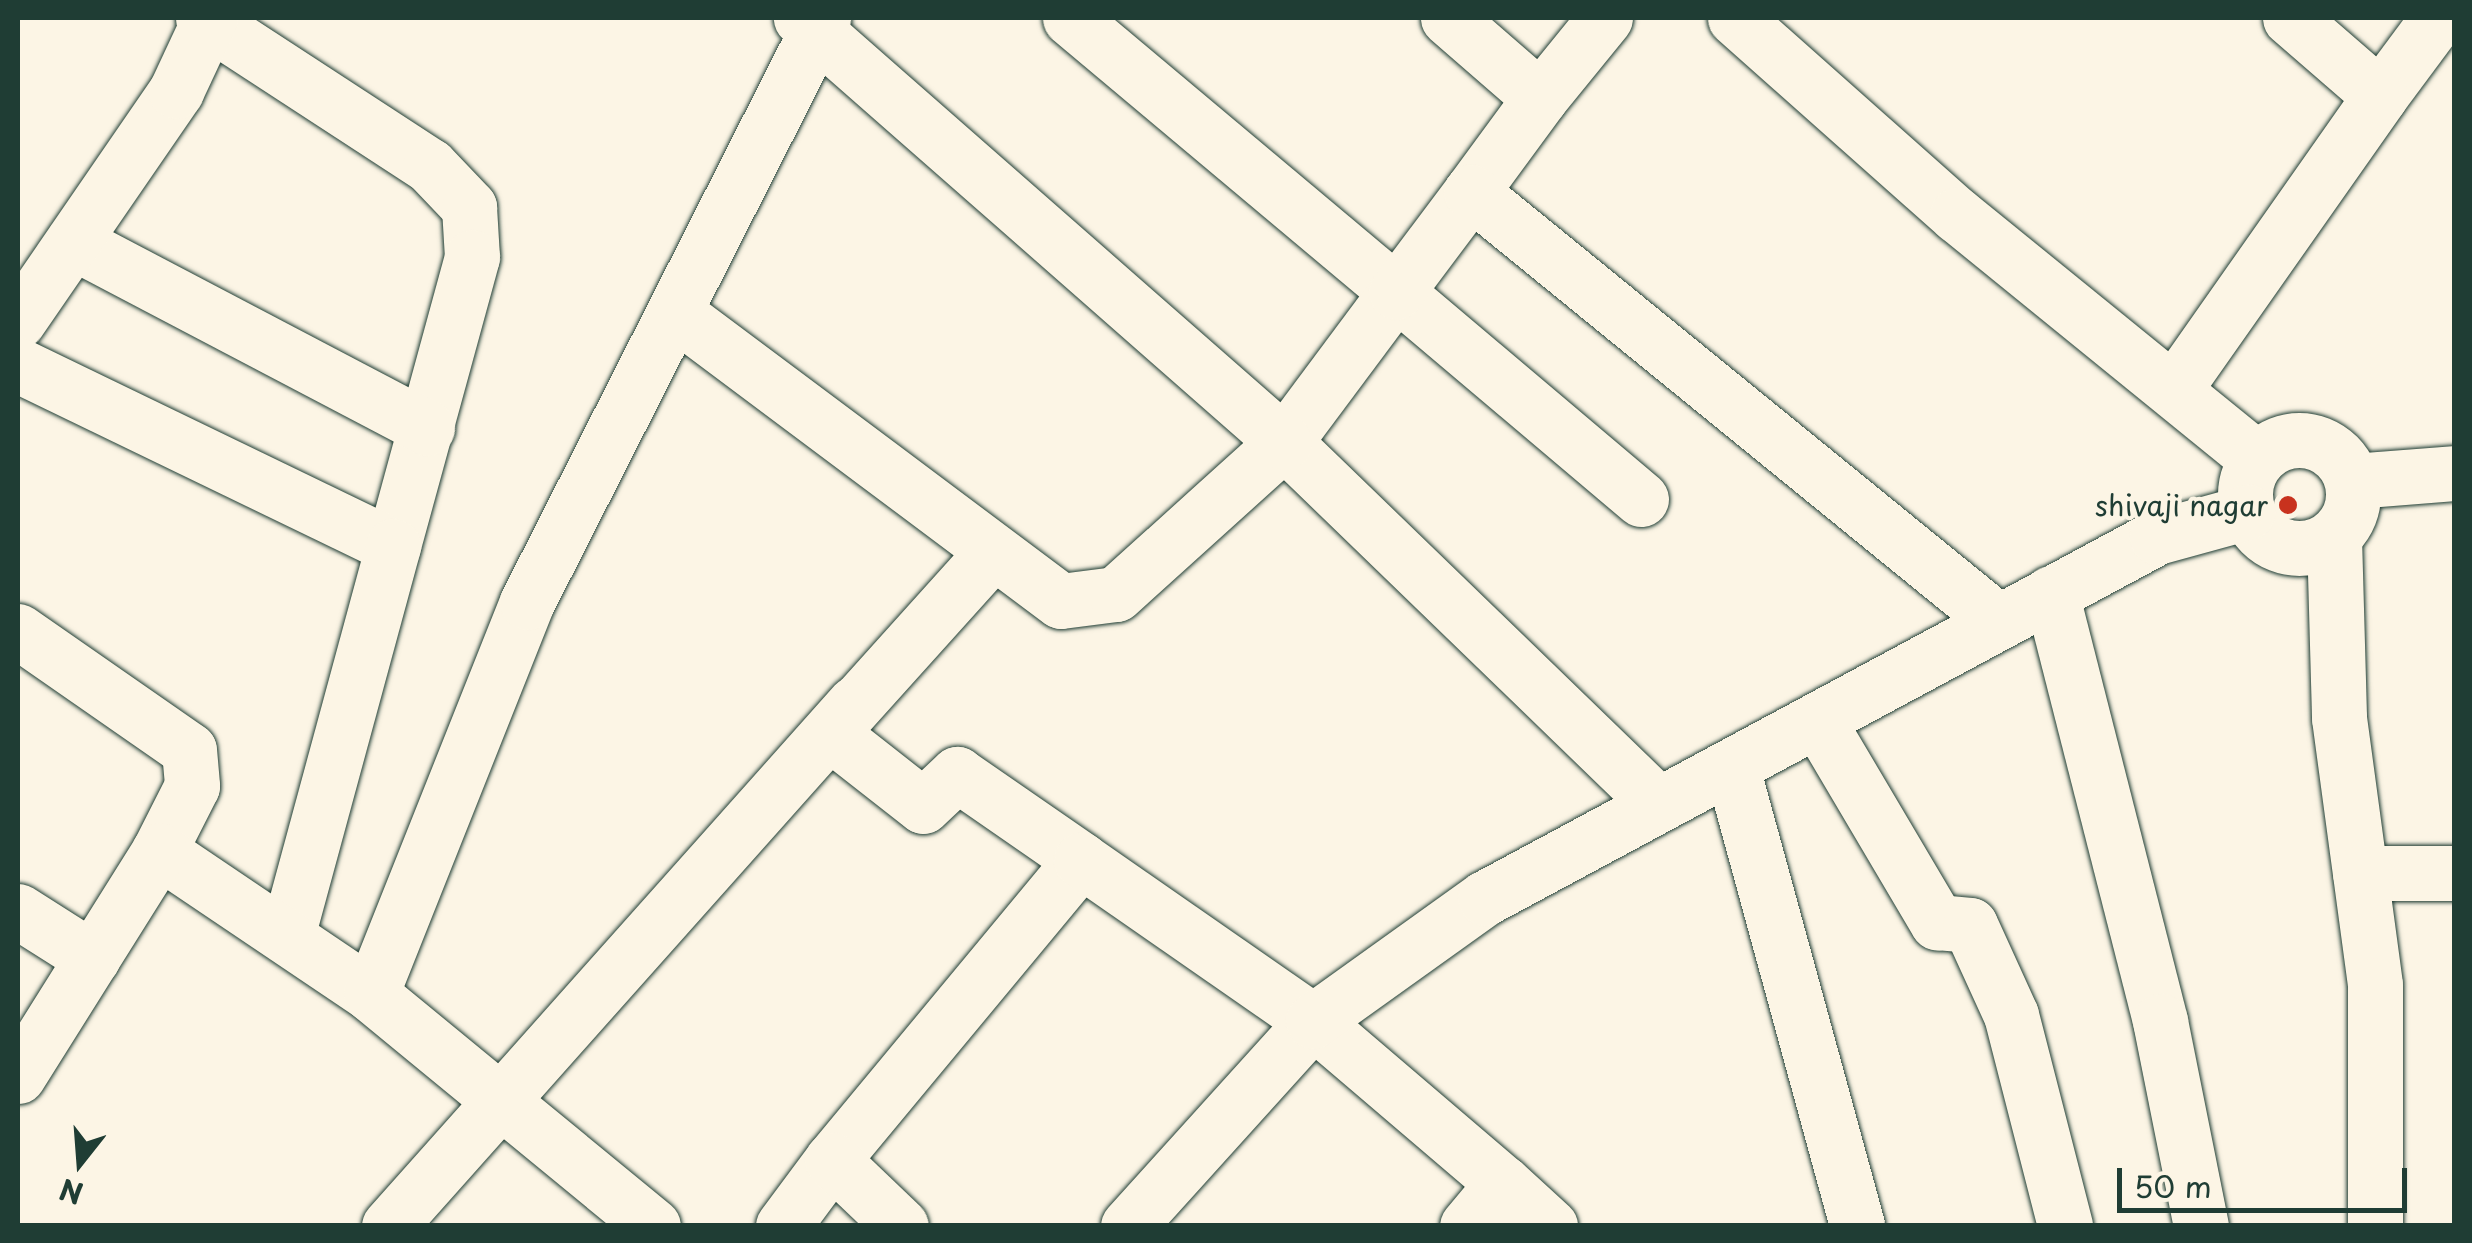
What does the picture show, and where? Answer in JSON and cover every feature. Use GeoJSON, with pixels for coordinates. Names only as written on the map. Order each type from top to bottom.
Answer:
{"type":"FeatureCollection","features":[{"type":"Feature","properties":{"kind":"street"},"geometry":{"type":"LineString","coordinates":[[1073,18],[1642,499]]}},
{"type":"Feature","properties":{"kind":"street"},"geometry":{"type":"LineString","coordinates":[[1448,18],[1540,98]]}},
{"type":"Feature","properties":{"kind":"street"},"geometry":{"type":"LineString","coordinates":[[676,314],[1042,594],[1098,602],[1284,442],[1540,98],[1605,18]]}},
{"type":"Feature","properties":{"kind":"street"},"geometry":{"type":"LineString","coordinates":[[1735,18],[1957,215],[2175,388],[2257,460]]}},
{"type":"Feature","properties":{"kind":"street"},"geometry":{"type":"LineString","coordinates":[[2290,18],[2380,96]]}},
{"type":"Feature","properties":{"kind":"street"},"geometry":{"type":"LineString","coordinates":[[2175,388],[2438,18]]}},
{"type":"Feature","properties":{"kind":"street"},"geometry":{"type":"LineString","coordinates":[[18,321],[176,91],[207,19],[430,166],[469,206],[472,256],[288,932]]}},
{"type":"Feature","properties":{"kind":"street"},"geometry":{"type":"LineString","coordinates":[[371,994],[527,602],[676,314],[813,21],[1284,442],[1656,802]]}},
{"type":"Feature","properties":{"kind":"street"},"geometry":{"type":"LineString","coordinates":[[1471,192],[1998,621]]}},
{"type":"Feature","properties":{"kind":"street"},"geometry":{"type":"LineString","coordinates":[[73,242],[427,428]]}},
{"type":"Feature","properties":{"kind":"street"},"geometry":{"type":"LineString","coordinates":[[18,365],[393,546]]}},
{"type":"Feature","properties":{"kind":"street"},"geometry":{"type":"LineString","coordinates":[[2311,441],[2337,456],[2352,481],[2351,514],[2334,537],[2316,547],[2275,543],[2248,512],[2257,460],[2272,447],[2311,441]]}},
{"type":"Feature","properties":{"kind":"street"},"geometry":{"type":"LineString","coordinates":[[2352,481],[2454,473]]}},
{"type":"Feature","properties":{"kind":"street"},"geometry":{"type":"LineString","coordinates":[[1128,1226],[1312,1021],[1485,898],[1656,802],[1732,768],[2157,536],[2248,512]]}},
{"type":"Feature","properties":{"kind":"street"},"geometry":{"type":"LineString","coordinates":[[2334,537],[2339,718],[2377,1025],[2375,1226]]}},
{"type":"Feature","properties":{"kind":"street"},"geometry":{"type":"LineString","coordinates":[[389,1226],[991,554]]}},
{"type":"Feature","properties":{"kind":"street"},"geometry":{"type":"LineString","coordinates":[[2051,593],[2160,1022],[2201,1226]]}},
{"type":"Feature","properties":{"kind":"street"},"geometry":{"type":"LineString","coordinates":[[18,630],[189,750],[192,786],[159,851],[18,1076]]}},
{"type":"Feature","properties":{"kind":"street"},"geometry":{"type":"LineString","coordinates":[[855,703],[830,733],[923,806],[957,774],[1312,1021],[1550,1226]]}},
{"type":"Feature","properties":{"kind":"street"},"geometry":{"type":"LineString","coordinates":[[1818,721],[1937,922],[1970,925],[2011,1016],[2066,1226]]}},
{"type":"Feature","properties":{"kind":"street"},"geometry":{"type":"LineString","coordinates":[[1732,768],[1858,1226]]}},
{"type":"Feature","properties":{"kind":"street"},"geometry":{"type":"LineString","coordinates":[[159,851],[288,932],[371,994],[506,1097],[653,1226]]}},
{"type":"Feature","properties":{"kind":"street"},"geometry":{"type":"LineString","coordinates":[[783,1226],[832,1160],[1081,860]]}},
{"type":"Feature","properties":{"kind":"street"},"geometry":{"type":"LineString","coordinates":[[2360,874],[2454,873]]}},
{"type":"Feature","properties":{"kind":"street"},"geometry":{"type":"LineString","coordinates":[[18,911],[92,958]]}},
{"type":"Feature","properties":{"kind":"street"},"geometry":{"type":"LineString","coordinates":[[832,1160],[902,1226]]}},
{"type":"Feature","properties":{"kind":"street"},"geometry":{"type":"LineString","coordinates":[[1466,1226],[1503,1183]]}},
{"type":"Feature","properties":{"kind":"place","name":"shivaji nagar"},"geometry":{"type":"Point","coordinates":[2288,505]}}]}
